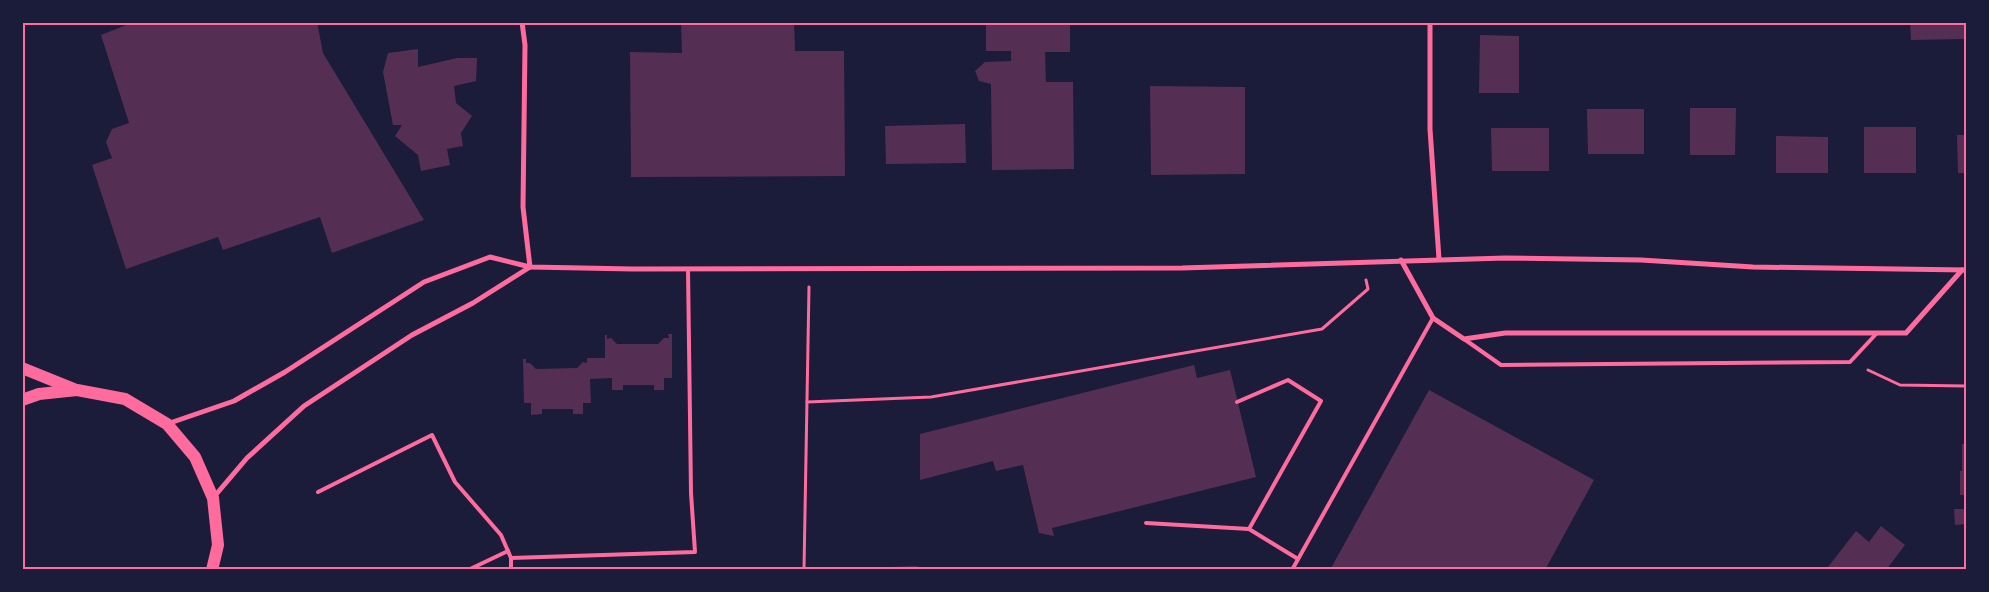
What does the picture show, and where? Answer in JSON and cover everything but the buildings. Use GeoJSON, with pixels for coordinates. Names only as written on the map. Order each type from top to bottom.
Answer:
{"type":"FeatureCollection","features":[{"type":"Feature","properties":{"kind":"main road"},"geometry":{"type":"LineString","coordinates":[[22,368],[77,390],[124,399],[167,424],[195,457],[213,498],[218,545],[212,570]]}},
{"type":"Feature","properties":{"kind":"main road"},"geometry":{"type":"LineString","coordinates":[[22,400],[39,394],[77,390]]}},
{"type":"Feature","properties":{"kind":"street"},"geometry":{"type":"LineString","coordinates":[[522,22],[526,45],[523,207],[530,267]]}},
{"type":"Feature","properties":{"kind":"street"},"geometry":{"type":"LineString","coordinates":[[1430,22],[1430,129],[1439,259]]}},
{"type":"Feature","properties":{"kind":"street"},"geometry":{"type":"LineString","coordinates":[[167,424],[234,401],[284,372],[424,282],[490,258],[530,267],[688,269],[1182,268],[1439,259],[1641,260],[1754,267],[1964,270]]}},
{"type":"Feature","properties":{"kind":"street"},"geometry":{"type":"LineString","coordinates":[[1401,260],[1433,318],[1464,339],[1505,333],[1906,333],[1964,270]]}},
{"type":"Feature","properties":{"kind":"street"},"geometry":{"type":"LineString","coordinates":[[213,498],[248,458],[304,406],[412,335],[473,303],[530,267]]}},
{"type":"Feature","properties":{"kind":"lane"},"geometry":{"type":"LineString","coordinates":[[510,558],[695,552],[691,494],[688,269]]}},
{"type":"Feature","properties":{"kind":"lane"},"geometry":{"type":"LineString","coordinates":[[1292,570],[1433,318]]}},
{"type":"Feature","properties":{"kind":"lane"},"geometry":{"type":"LineString","coordinates":[[1464,339],[1501,365],[1850,362],[1877,333]]}},
{"type":"Feature","properties":{"kind":"lane"},"geometry":{"type":"LineString","coordinates":[[1237,402],[1288,380],[1321,401],[1249,529]]}},
{"type":"Feature","properties":{"kind":"lane"},"geometry":{"type":"LineString","coordinates":[[318,492],[432,435],[455,482],[501,535],[510,558],[511,570]]}},
{"type":"Feature","properties":{"kind":"lane"},"geometry":{"type":"LineString","coordinates":[[1146,523],[1249,529],[1298,559]]}},
{"type":"Feature","properties":{"kind":"lane"},"geometry":{"type":"LineString","coordinates":[[468,570],[508,551]]}},
{"type":"Feature","properties":{"kind":"path"},"geometry":{"type":"LineString","coordinates":[[807,402],[931,397],[1322,329],[1368,289],[1360,262]]}},
{"type":"Feature","properties":{"kind":"path"},"geometry":{"type":"LineString","coordinates":[[804,569],[809,269]]}},
{"type":"Feature","properties":{"kind":"path"},"geometry":{"type":"LineString","coordinates":[[1850,362],[1900,384],[1966,386]]}}]}
